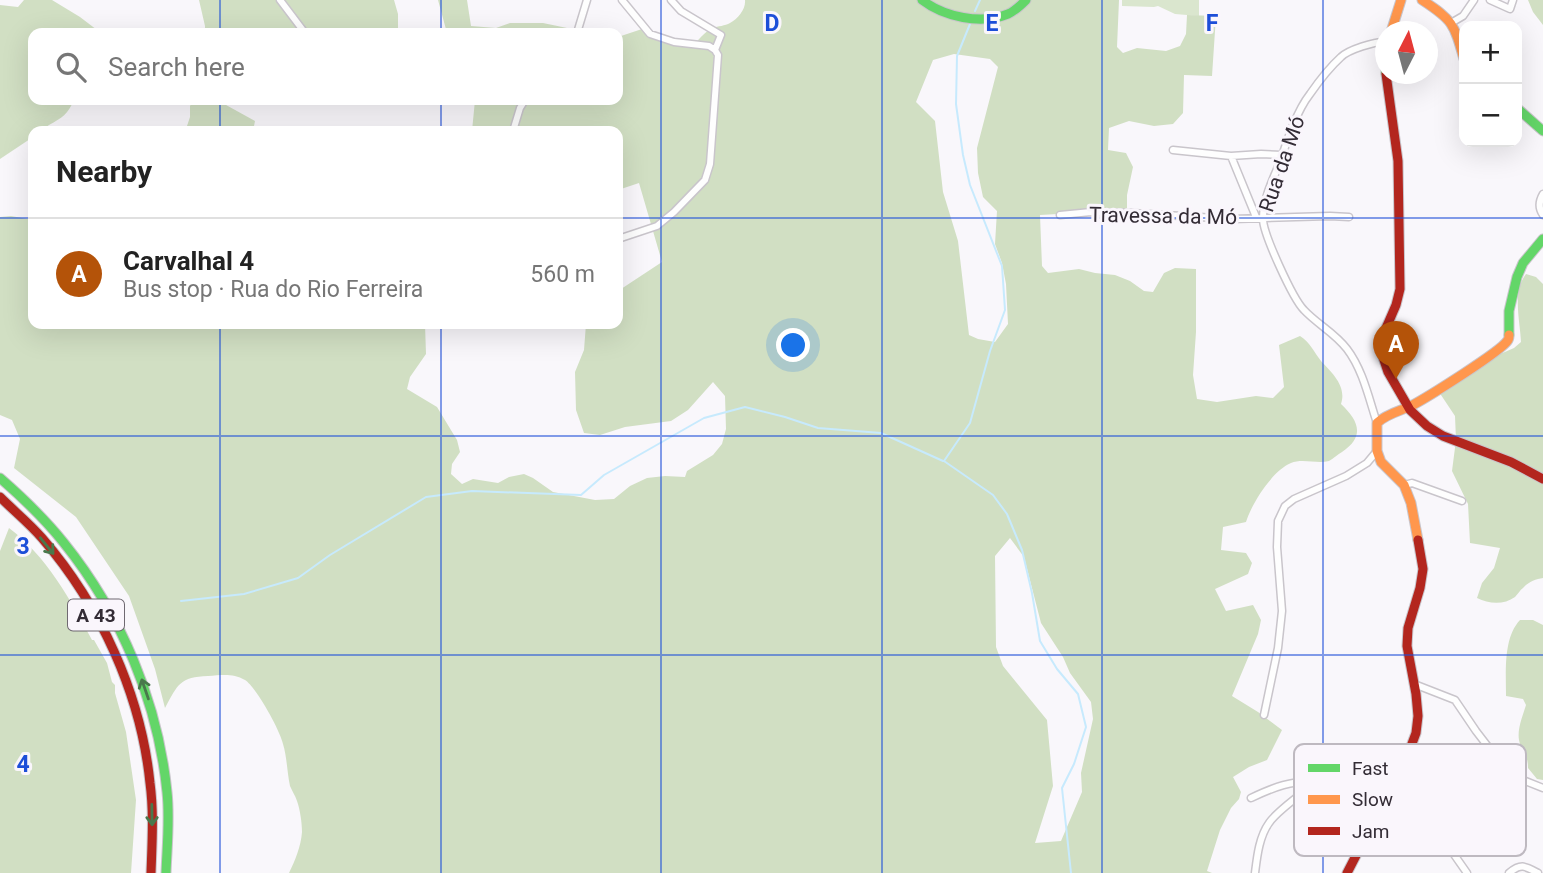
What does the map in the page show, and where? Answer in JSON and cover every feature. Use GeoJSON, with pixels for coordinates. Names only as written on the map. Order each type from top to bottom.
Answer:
{"type":"FeatureCollection","features":[{"type":"Feature","properties":{"kind":"main road"},"geometry":{"type":"LineString","coordinates":[[923,1],[940,11],[990,18],[1010,14],[1026,0]]}},
{"type":"Feature","properties":{"kind":"main road"},"geometry":{"type":"LineString","coordinates":[[1394,21],[1401,0]]}},
{"type":"Feature","properties":{"kind":"main road"},"geometry":{"type":"LineString","coordinates":[[1422,0],[1444,14],[1456,30],[1459,41]]}},
{"type":"Feature","properties":{"kind":"main road"},"geometry":{"type":"LineString","coordinates":[[1388,84],[1398,161],[1400,289],[1381,344],[1383,363],[1412,412],[1428,426],[1447,439],[1534,472],[1543,479]]}},
{"type":"Feature","properties":{"kind":"main road"},"geometry":{"type":"LineString","coordinates":[[1522,112],[1543,131]]}},
{"type":"Feature","properties":{"kind":"main road"},"geometry":{"type":"LineString","coordinates":[[1412,744],[1418,716],[1407,646],[1408,628],[1423,569],[1411,503],[1404,485],[1381,462],[1377,451],[1377,423],[1450,382],[1508,341],[1509,311],[1517,277],[1523,263],[1543,239]]}},
{"type":"Feature","properties":{"kind":"main road","name":"A 43"},"geometry":{"type":"LineString","coordinates":[[3,480],[55,530],[84,568],[111,612],[134,660],[147,695],[162,755],[167,800],[166,873]]}},
{"type":"Feature","properties":{"kind":"main road","name":"A 43"},"geometry":{"type":"LineString","coordinates":[[0,497],[43,540],[71,576],[98,619],[121,667],[134,701],[148,758],[152,794],[151,873]]}},
{"type":"Feature","properties":{"kind":"main road"},"geometry":{"type":"LineString","coordinates":[[1347,873],[1356,856]]}},
{"type":"Feature","properties":{"kind":"street"},"geometry":{"type":"LineString","coordinates":[[280,0],[300,28]]}},
{"type":"Feature","properties":{"kind":"street"},"geometry":{"type":"LineString","coordinates":[[579,28],[587,0]]}},
{"type":"Feature","properties":{"kind":"street"},"geometry":{"type":"LineString","coordinates":[[622,0],[650,34],[674,42],[709,47],[718,55],[710,163],[705,180],[674,212],[656,226],[623,237]]}},
{"type":"Feature","properties":{"kind":"street"},"geometry":{"type":"LineString","coordinates":[[671,0],[681,11],[721,35],[715,50]]}},
{"type":"Feature","properties":{"kind":"street"},"geometry":{"type":"LineString","coordinates":[[1451,23],[1463,16],[1474,0]]}},
{"type":"Feature","properties":{"kind":"street"},"geometry":{"type":"LineString","coordinates":[[1490,0],[1510,9],[1513,0]]}},
{"type":"Feature","properties":{"kind":"street","name":"Rua da Mó"},"geometry":{"type":"LineString","coordinates":[[1375,42],[1343,54],[1308,96],[1259,217],[1290,289],[1302,309],[1347,348],[1359,372],[1377,423]]}},
{"type":"Feature","properties":{"kind":"street"},"geometry":{"type":"LineString","coordinates":[[515,126],[522,105]]}},
{"type":"Feature","properties":{"kind":"street"},"geometry":{"type":"LineString","coordinates":[[1173,150],[1231,156],[1282,155]]}},
{"type":"Feature","properties":{"kind":"street"},"geometry":{"type":"LineString","coordinates":[[1231,156],[1259,217]]}},
{"type":"Feature","properties":{"kind":"street"},"geometry":{"type":"LineString","coordinates":[[1543,194],[1539,200],[1543,215]]}},
{"type":"Feature","properties":{"kind":"street","name":"Travessa da Mó"},"geometry":{"type":"LineString","coordinates":[[1060,215],[1091,212],[1233,219],[1349,217]]}},
{"type":"Feature","properties":{"kind":"street"},"geometry":{"type":"LineString","coordinates":[[1264,715],[1279,648],[1282,611],[1277,547],[1278,521],[1285,506],[1294,499],[1346,476],[1367,463],[1377,451]]}},
{"type":"Feature","properties":{"kind":"street"},"geometry":{"type":"LineString","coordinates":[[1404,485],[1412,483],[1462,501]]}},
{"type":"Feature","properties":{"kind":"street"},"geometry":{"type":"LineString","coordinates":[[1414,684],[1455,700],[1486,744]]}},
{"type":"Feature","properties":{"kind":"street"},"geometry":{"type":"LineString","coordinates":[[1526,781],[1543,788]]}},
{"type":"Feature","properties":{"kind":"street"},"geometry":{"type":"LineString","coordinates":[[1251,798],[1267,790],[1294,783]]}},
{"type":"Feature","properties":{"kind":"street"},"geometry":{"type":"LineString","coordinates":[[1255,873],[1257,856],[1269,823],[1294,800]]}},
{"type":"Feature","properties":{"kind":"street"},"geometry":{"type":"LineString","coordinates":[[1455,856],[1467,873]]}},
{"type":"Feature","properties":{"kind":"street"},"geometry":{"type":"LineString","coordinates":[[1508,873],[1516,867],[1525,866],[1538,873]]}},
{"type":"Feature","properties":{"kind":"green space"},"geometry":{"type":"Polygon","coordinates":[[[24,0],[52,0],[94,28],[28,28],[28,105],[71,105],[61,118],[48,126],[28,126],[28,140],[0,159],[0,5],[18,7],[24,0]]]}},
{"type":"Feature","properties":{"kind":"green space"},"geometry":{"type":"Polygon","coordinates":[[[199,0],[394,0],[398,14],[398,28],[205,26],[199,0]]]}},
{"type":"Feature","properties":{"kind":"green space"},"geometry":{"type":"Polygon","coordinates":[[[438,0],[467,0],[471,26],[496,28],[446,28],[438,0]]]}},
{"type":"Feature","properties":{"kind":"green space"},"geometry":{"type":"Polygon","coordinates":[[[745,0],[1119,0],[1117,47],[1123,53],[1137,48],[1166,51],[1180,46],[1186,34],[1187,15],[1216,16],[1212,76],[1184,75],[1183,113],[1173,124],[1154,126],[1129,121],[1109,128],[1108,150],[1126,153],[1133,167],[1127,195],[1127,212],[1091,208],[1076,213],[1040,215],[1042,266],[1048,273],[1079,269],[1115,275],[1144,291],[1153,292],[1164,273],[1175,268],[1196,269],[1193,375],[1197,399],[1217,402],[1256,396],[1273,398],[1284,387],[1279,345],[1300,336],[1337,380],[1342,391],[1341,404],[1352,416],[1357,428],[1357,434],[1350,446],[1329,461],[1295,462],[1284,467],[1264,488],[1246,522],[1223,527],[1221,550],[1246,553],[1252,563],[1248,574],[1215,589],[1226,611],[1253,605],[1261,620],[1258,634],[1232,696],[1282,730],[1267,760],[1233,777],[1241,792],[1220,830],[1207,871],[1212,873],[289,873],[300,843],[301,816],[290,786],[281,738],[261,700],[250,684],[236,676],[199,677],[181,683],[165,708],[155,669],[129,596],[76,517],[14,468],[20,439],[12,420],[0,415],[0,217],[11,216],[28,219],[28,329],[425,329],[426,354],[410,377],[407,389],[437,407],[457,440],[460,452],[452,464],[451,474],[462,484],[473,479],[498,483],[524,474],[553,492],[595,500],[614,499],[630,486],[647,478],[685,477],[687,471],[713,455],[722,444],[726,429],[725,396],[713,382],[688,410],[671,421],[625,427],[600,435],[584,433],[576,410],[575,372],[584,350],[586,329],[623,329],[623,288],[662,262],[639,183],[623,188],[623,126],[472,126],[475,105],[623,105],[623,35],[642,29],[659,40],[692,48],[709,30],[728,24],[743,10],[745,0]],[[954,54],[933,60],[916,102],[935,121],[943,192],[958,241],[969,335],[995,342],[1008,324],[1006,284],[995,244],[997,211],[983,197],[977,148],[998,67],[990,59],[954,54]],[[1010,538],[995,556],[996,647],[1003,666],[1047,720],[1053,786],[1035,843],[1061,841],[1082,792],[1081,773],[1093,719],[1091,702],[1070,673],[1041,623],[1024,557],[1010,538]]]}},
{"type":"Feature","properties":{"kind":"green space"},"geometry":{"type":"Polygon","coordinates":[[[1122,0],[1199,0],[1199,16],[1175,14],[1158,6],[1122,6],[1122,0]]]}},
{"type":"Feature","properties":{"kind":"green space"},"geometry":{"type":"Polygon","coordinates":[[[1528,0],[1543,0],[1543,25],[1533,12],[1528,0]]]}},
{"type":"Feature","properties":{"kind":"green space"},"geometry":{"type":"Polygon","coordinates":[[[510,23],[543,23],[567,28],[496,28],[510,23]]]}},
{"type":"Feature","properties":{"kind":"green space"},"geometry":{"type":"Polygon","coordinates":[[[226,105],[255,121],[254,126],[187,126],[190,106],[226,105]]]}},
{"type":"Feature","properties":{"kind":"green space"},"geometry":{"type":"Polygon","coordinates":[[[1526,274],[1536,277],[1543,284],[1543,578],[1527,584],[1511,600],[1486,602],[1477,598],[1482,583],[1494,568],[1500,548],[1470,543],[1468,504],[1452,471],[1456,440],[1455,416],[1439,392],[1521,342],[1518,298],[1526,274]]]}},
{"type":"Feature","properties":{"kind":"green space"},"geometry":{"type":"Polygon","coordinates":[[[9,528],[46,565],[94,640],[115,685],[126,732],[136,800],[131,873],[0,873],[0,551],[9,528]]]}},
{"type":"Feature","properties":{"kind":"green space"},"geometry":{"type":"Polygon","coordinates":[[[1520,620],[1533,620],[1543,625],[1543,780],[1537,779],[1528,768],[1526,744],[1520,744],[1519,740],[1526,705],[1523,699],[1506,696],[1508,646],[1520,620]]]}},
{"type":"Feature","properties":{"kind":"waterway"},"geometry":{"type":"LineString","coordinates":[[975,11],[980,0]]}},
{"type":"Feature","properties":{"kind":"waterway"},"geometry":{"type":"LineString","coordinates":[[970,24],[957,56],[956,104],[970,185],[1002,266],[1005,310],[990,351],[970,423],[944,461],[993,495],[1007,514],[1022,550],[1040,641],[1057,669],[1078,694],[1086,727],[1074,764],[1062,788],[1071,873]]}},
{"type":"Feature","properties":{"kind":"waterway"},"geometry":{"type":"LineString","coordinates":[[181,601],[244,594],[298,578],[330,555],[426,497],[472,491],[581,495],[604,475],[704,418],[745,407],[818,428],[881,433],[943,461]]}},
{"type":"Feature","properties":{"kind":"traffic: fast"},"geometry":{"type":"LineString","coordinates":[[922,0],[952,15],[975,19],[1008,14],[1026,0]]}},
{"type":"Feature","properties":{"kind":"traffic: fast"},"geometry":{"type":"LineString","coordinates":[[1522,112],[1543,131]]}},
{"type":"Feature","properties":{"kind":"traffic: fast"},"geometry":{"type":"LineString","coordinates":[[1509,335],[1509,311],[1517,277],[1523,263],[1543,239]]}},
{"type":"Feature","properties":{"kind":"traffic: fast"},"geometry":{"type":"LineString","coordinates":[[0,478],[49,526],[84,570],[103,599],[134,660],[155,725],[162,758],[168,812],[166,873]]}},
{"type":"Feature","properties":{"kind":"traffic: slow"},"geometry":{"type":"LineString","coordinates":[[1394,21],[1401,0]]}},
{"type":"Feature","properties":{"kind":"traffic: slow"},"geometry":{"type":"LineString","coordinates":[[1422,0],[1446,18],[1459,42]]}},
{"type":"Feature","properties":{"kind":"traffic: slow"},"geometry":{"type":"LineString","coordinates":[[1418,540],[1411,503],[1404,485],[1381,462],[1377,451],[1377,423],[1463,374],[1503,346],[1509,335]]}},
{"type":"Feature","properties":{"kind":"traffic: jam"},"geometry":{"type":"LineString","coordinates":[[1387,84],[1398,161],[1400,289],[1383,335],[1381,351],[1388,372],[1410,410],[1427,426],[1443,436],[1511,462],[1543,479]]}},
{"type":"Feature","properties":{"kind":"traffic: jam"},"geometry":{"type":"LineString","coordinates":[[0,497],[32,527],[63,564],[99,621],[127,684],[145,750],[150,783],[151,873]]}},
{"type":"Feature","properties":{"kind":"traffic: jam"},"geometry":{"type":"LineString","coordinates":[[1412,744],[1418,716],[1407,646],[1408,628],[1423,569],[1418,540]]}},
{"type":"Feature","properties":{"kind":"traffic: jam"},"geometry":{"type":"LineString","coordinates":[[1347,873],[1356,856]]}},
{"type":"Feature","properties":{"kind":"place","name":"Carvalhal 4"},"geometry":{"type":"Point","coordinates":[1396,379]}}]}
